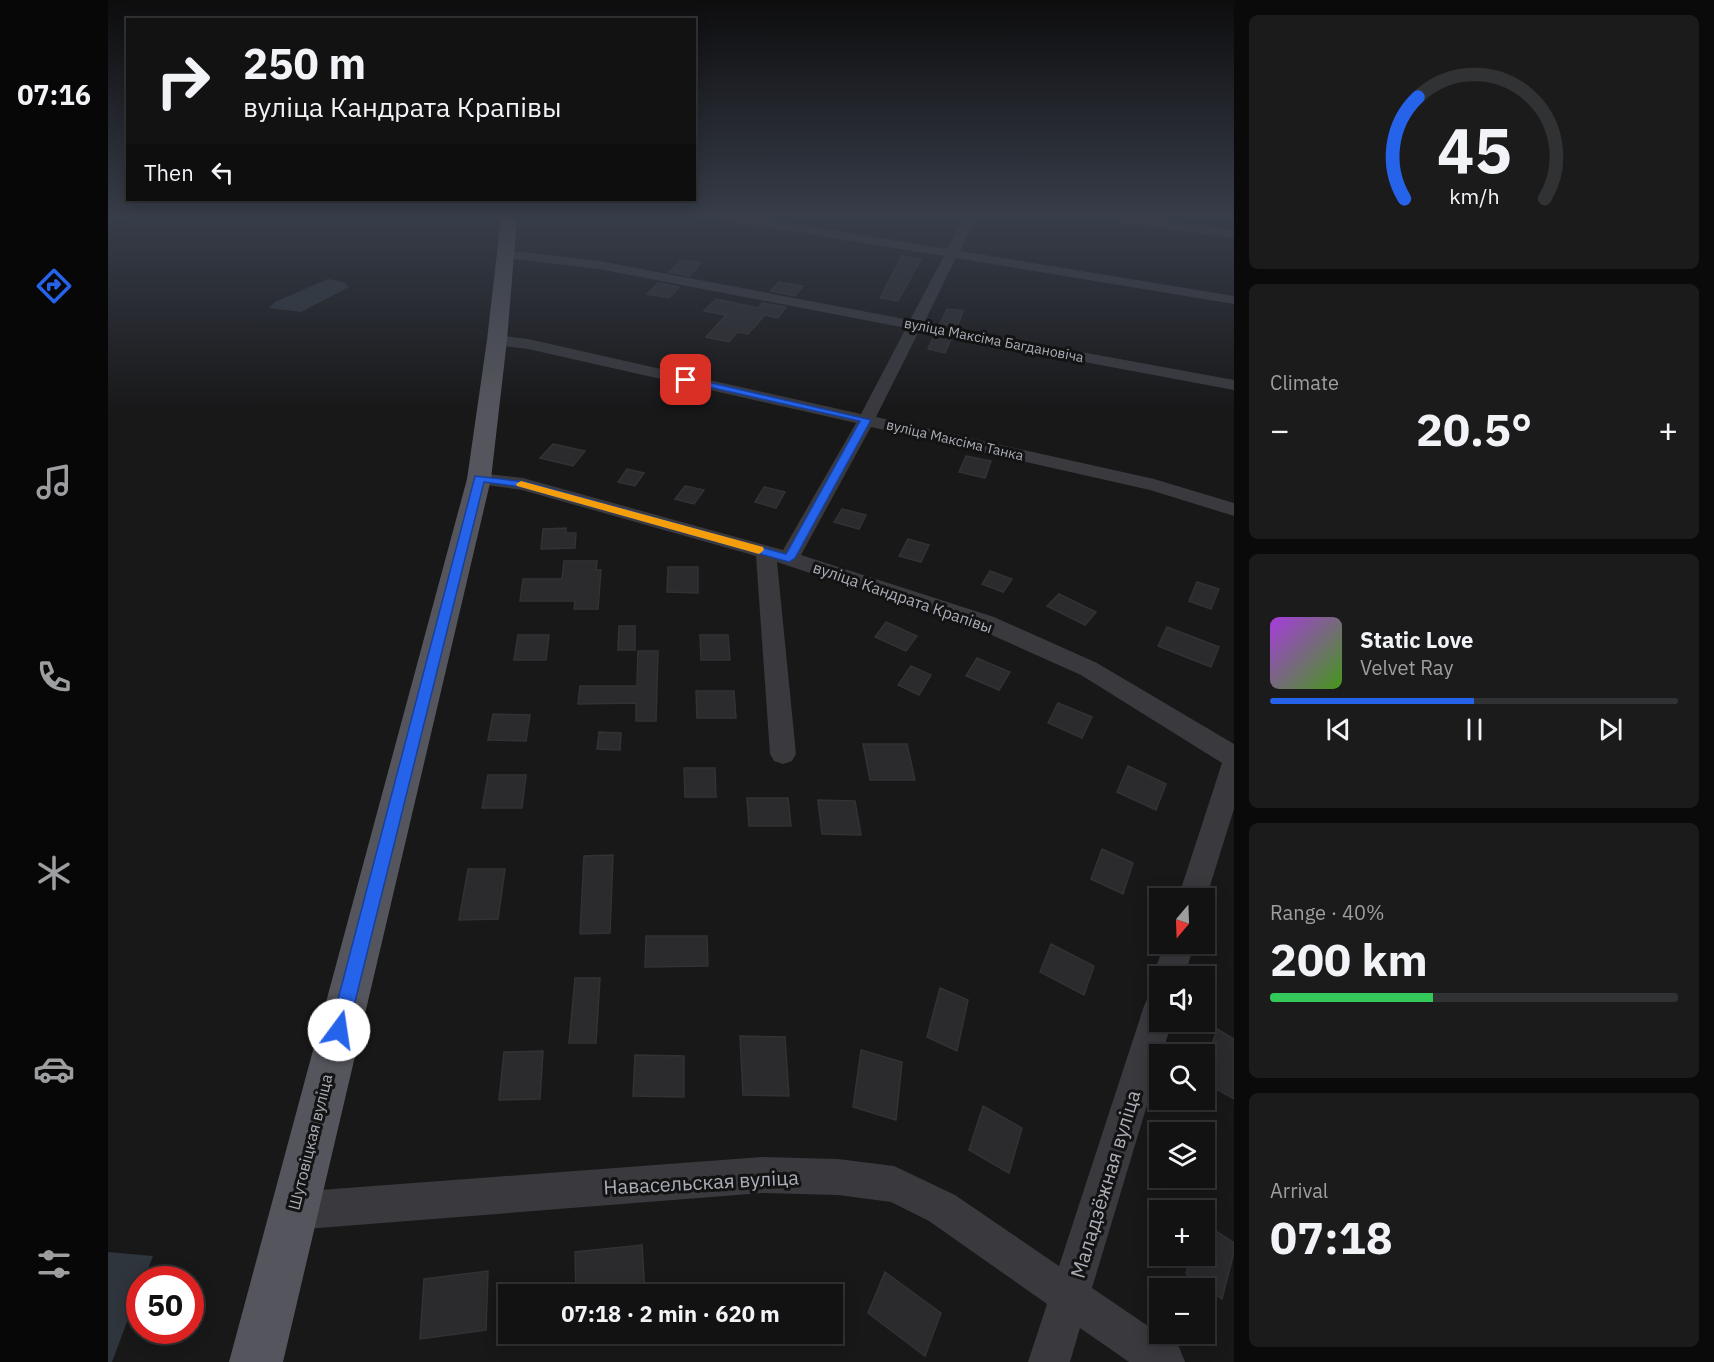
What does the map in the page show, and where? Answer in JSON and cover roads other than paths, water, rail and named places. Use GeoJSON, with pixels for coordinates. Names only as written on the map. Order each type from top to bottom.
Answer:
{"type":"FeatureCollection","features":[{"type":"Feature","properties":{"kind":"main road","name":"Шутовіцкая вуліца"},"geometry":{"type":"LineString","coordinates":[[256,1362],[292,1211],[479,478],[503,282]]}},
{"type":"Feature","properties":{"kind":"street","name":"вуліца Максіма Багдановіча"},"geometry":{"type":"LineString","coordinates":[[677,282],[1234,385]]}},
{"type":"Feature","properties":{"kind":"street"},"geometry":{"type":"LineString","coordinates":[[789,558],[866,420],[938,282]]}},
{"type":"Feature","properties":{"kind":"street"},"geometry":{"type":"LineString","coordinates":[[1118,282],[1234,300]]}},
{"type":"Feature","properties":{"kind":"street","name":"вуліца Максіма Танка"},"geometry":{"type":"LineString","coordinates":[[497,340],[528,344],[1154,485],[1234,510]]}},
{"type":"Feature","properties":{"kind":"street","name":"вуліца Кандрата Крапівы"},"geometry":{"type":"LineString","coordinates":[[479,478],[523,484],[789,558],[986,623],[1089,669],[1234,757]]}},
{"type":"Feature","properties":{"kind":"street"},"geometry":{"type":"LineString","coordinates":[[766,552],[783,754]]}},
{"type":"Feature","properties":{"kind":"street"},"geometry":{"type":"LineString","coordinates":[[1196,888],[1234,765]]}},
{"type":"Feature","properties":{"kind":"street","name":"Маладзёжная вуліца"},"geometry":{"type":"LineString","coordinates":[[1049,1362],[1152,1032]]}},
{"type":"Feature","properties":{"kind":"street","name":"Навасельская вуліца"},"geometry":{"type":"LineString","coordinates":[[292,1211],[762,1175],[838,1177],[894,1184],[942,1208],[1164,1362]]}}]}
